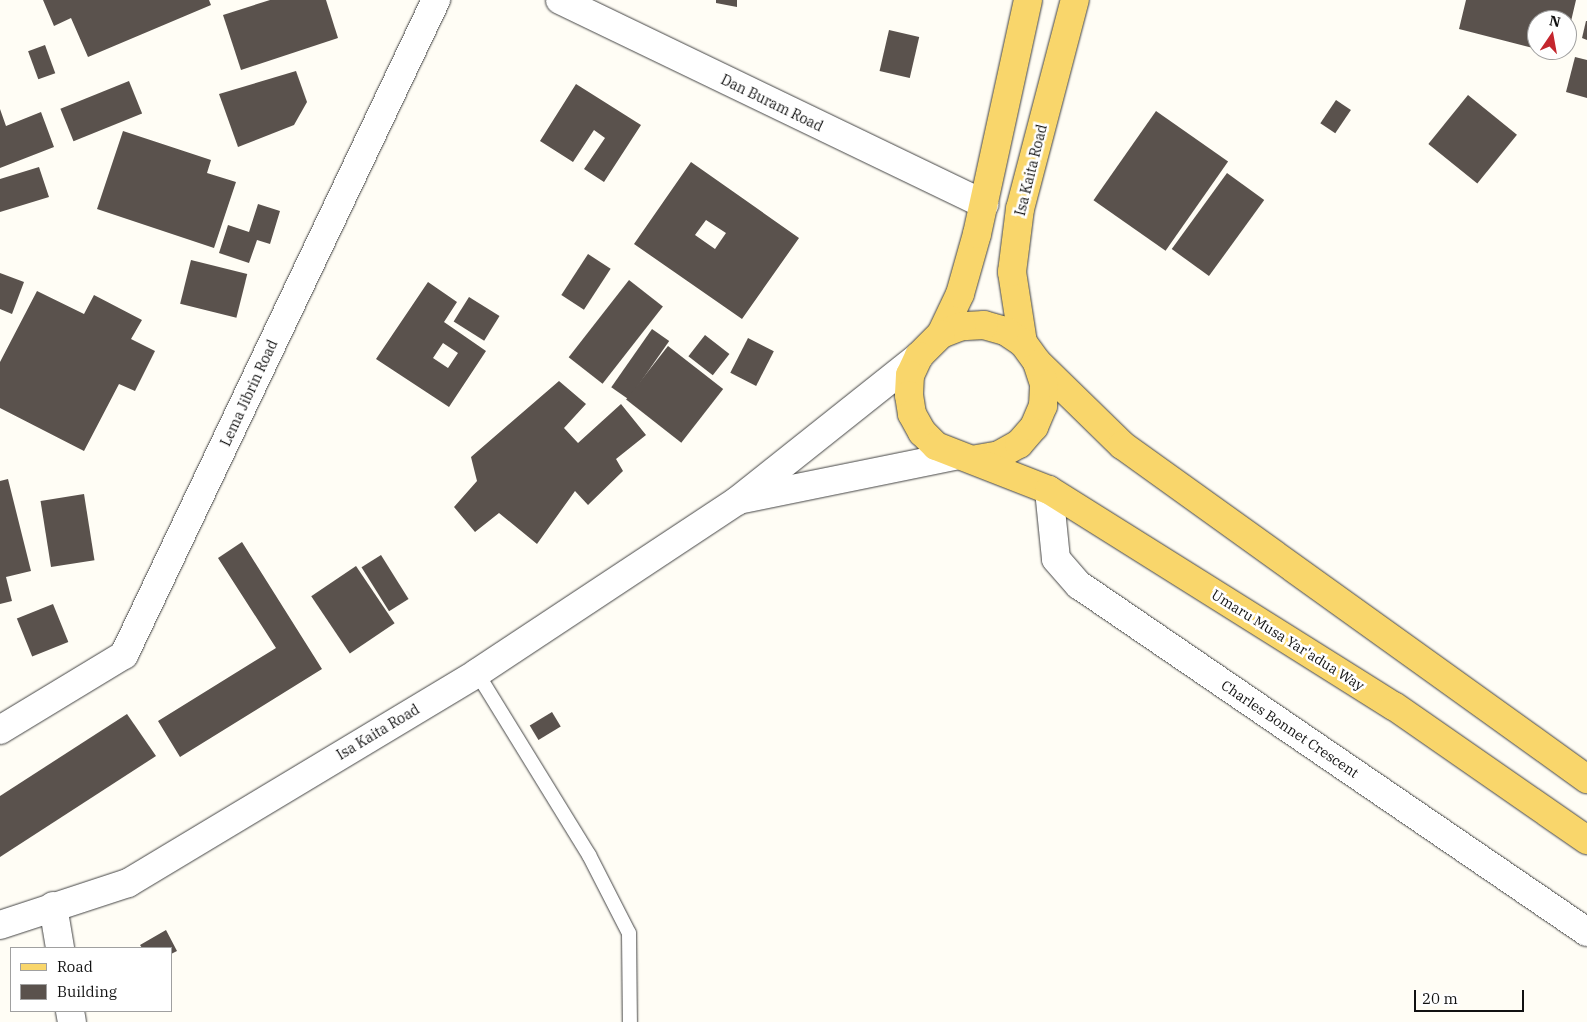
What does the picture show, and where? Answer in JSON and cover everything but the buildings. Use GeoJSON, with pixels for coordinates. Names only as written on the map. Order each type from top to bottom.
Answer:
{"type":"FeatureCollection","features":[{"type":"Feature","properties":{"kind":"main road"},"geometry":{"type":"LineString","coordinates":[[1028,0],[984,204],[960,294],[941,334],[918,356],[910,375],[908,395],[912,414],[922,432],[936,446],[966,458],[999,455],[1019,444],[1034,427],[1043,398],[1044,384],[1030,352]]}},
{"type":"Feature","properties":{"kind":"main road","name":"Isa Kaita Road"},"geometry":{"type":"LineString","coordinates":[[1030,352],[1012,272],[1020,209],[1075,0]]}},
{"type":"Feature","properties":{"kind":"main road"},"geometry":{"type":"LineString","coordinates":[[941,334],[962,326],[984,325],[1005,330],[1030,352],[1122,445],[1587,779]]}},
{"type":"Feature","properties":{"kind":"main road","name":"Umaru Musa Yar'adua Way"},"geometry":{"type":"LineString","coordinates":[[966,458],[1050,490],[1394,706],[1587,840]]}},
{"type":"Feature","properties":{"kind":"street","name":"Lema Jibrin Road"},"geometry":{"type":"LineString","coordinates":[[0,730],[124,655],[436,0]]}},
{"type":"Feature","properties":{"kind":"street","name":"Dan Buram Road"},"geometry":{"type":"LineString","coordinates":[[560,0],[984,204]]}},
{"type":"Feature","properties":{"kind":"street","name":"Isa Kaita Road"},"geometry":{"type":"LineString","coordinates":[[0,924],[128,883],[477,673],[737,501],[918,356]]}},
{"type":"Feature","properties":{"kind":"street","name":"Isa Kaita Road"},"geometry":{"type":"LineString","coordinates":[[737,501],[966,458]]}},
{"type":"Feature","properties":{"kind":"street","name":"Charles Bonnet Crescent"},"geometry":{"type":"LineString","coordinates":[[1050,490],[1056,559],[1079,585],[1587,932]]}},
{"type":"Feature","properties":{"kind":"street"},"geometry":{"type":"LineString","coordinates":[[53,906],[60,947]]}},
{"type":"Feature","properties":{"kind":"lane"},"geometry":{"type":"LineString","coordinates":[[477,673],[588,855],[629,933],[630,1022]]}}]}
